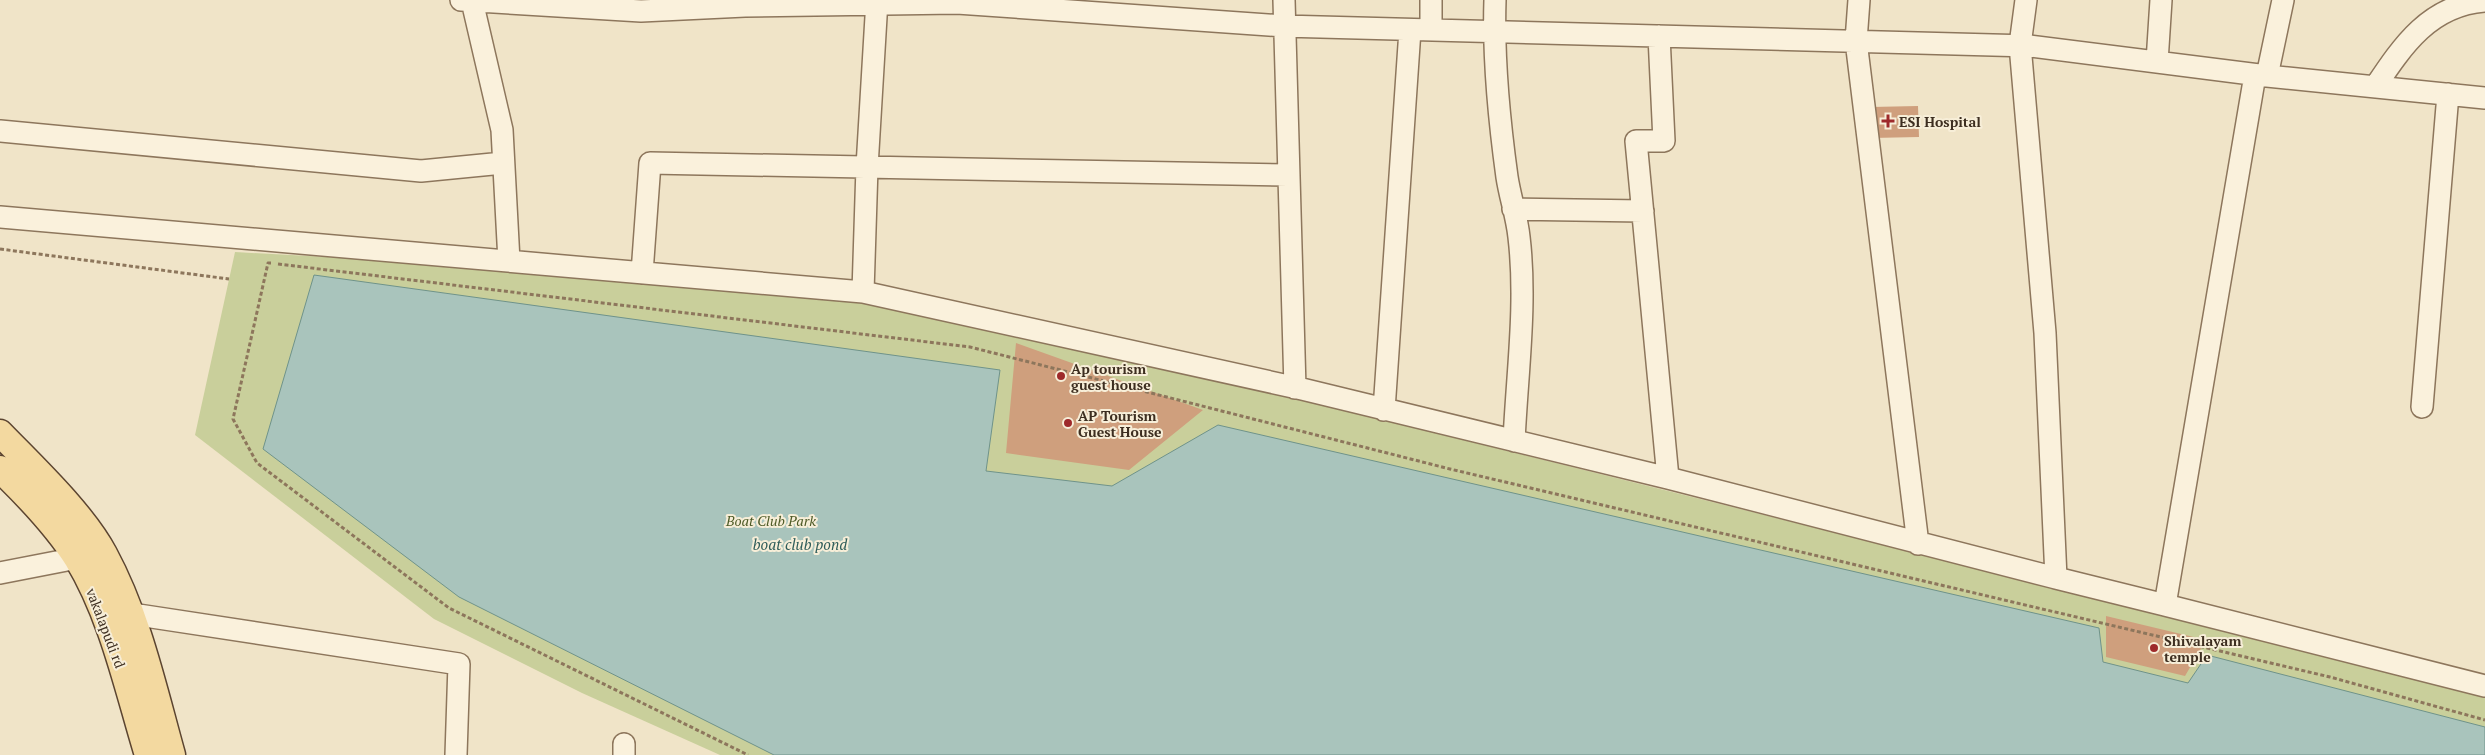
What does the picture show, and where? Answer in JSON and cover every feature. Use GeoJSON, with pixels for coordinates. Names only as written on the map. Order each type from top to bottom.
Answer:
{"type":"FeatureCollection","features":[{"type":"Feature","properties":{"kind":"main road"},"geometry":{"type":"LineString","coordinates":[[0,433],[38,471],[104,553],[132,614],[172,755]]}},
{"type":"Feature","properties":{"kind":"main road","name":"vakalapudi rd"},"geometry":{"type":"LineString","coordinates":[[0,469],[32,500],[77,558],[107,623],[148,755]]}},
{"type":"Feature","properties":{"kind":"street"},"geometry":{"type":"LineString","coordinates":[[509,261],[502,130],[466,0],[608,4],[641,11],[745,3],[1054,5],[1283,26],[2020,46],[2261,76],[2485,98]]}},
{"type":"Feature","properties":{"kind":"street"},"geometry":{"type":"LineString","coordinates":[[1284,0],[1283,26],[1295,388]]}},
{"type":"Feature","properties":{"kind":"street"},"geometry":{"type":"LineString","coordinates":[[1384,410],[1421,30],[1431,0]]}},
{"type":"Feature","properties":{"kind":"street"},"geometry":{"type":"LineString","coordinates":[[1495,0],[1494,33],[1502,135],[1519,236],[1522,285],[1514,441]]}},
{"type":"Feature","properties":{"kind":"street"},"geometry":{"type":"LineString","coordinates":[[1859,0],[1856,41],[1918,544]]}},
{"type":"Feature","properties":{"kind":"street"},"geometry":{"type":"LineString","coordinates":[[2026,0],[2020,46],[2044,332],[2056,578]]}},
{"type":"Feature","properties":{"kind":"street"},"geometry":{"type":"LineString","coordinates":[[2157,62],[2161,0]]}},
{"type":"Feature","properties":{"kind":"street"},"geometry":{"type":"LineString","coordinates":[[2165,605],[2261,76],[2283,0]]}},
{"type":"Feature","properties":{"kind":"street"},"geometry":{"type":"LineString","coordinates":[[2375,87],[2405,44],[2428,21],[2451,8],[2472,2],[2485,1]]}},
{"type":"Feature","properties":{"kind":"street"},"geometry":{"type":"LineString","coordinates":[[863,292],[866,167],[876,3]]}},
{"type":"Feature","properties":{"kind":"street"},"geometry":{"type":"LineString","coordinates":[[1659,36],[1664,142],[1636,141],[1668,478]]}},
{"type":"Feature","properties":{"kind":"street"},"geometry":{"type":"LineString","coordinates":[[2422,407],[2448,94]]}},
{"type":"Feature","properties":{"kind":"street"},"geometry":{"type":"LineString","coordinates":[[0,131],[420,171],[504,163]]}},
{"type":"Feature","properties":{"kind":"street"},"geometry":{"type":"LineString","coordinates":[[642,273],[650,163],[1288,175]]}},
{"type":"Feature","properties":{"kind":"street"},"geometry":{"type":"LineString","coordinates":[[1513,209],[1642,211]]}},
{"type":"Feature","properties":{"kind":"street"},"geometry":{"type":"LineString","coordinates":[[0,217],[863,292],[1295,388],[1668,478],[1918,544],[2485,686]]}},
{"type":"Feature","properties":{"kind":"street"},"geometry":{"type":"LineString","coordinates":[[0,573],[77,558]]}},
{"type":"Feature","properties":{"kind":"street"},"geometry":{"type":"LineString","coordinates":[[107,623],[132,614],[458,664],[456,755]]}},
{"type":"Feature","properties":{"kind":"path"},"geometry":{"type":"LineString","coordinates":[[0,249],[229,279]]}},
{"type":"Feature","properties":{"kind":"path"},"geometry":{"type":"LineString","coordinates":[[748,755],[449,608],[257,463],[233,419],[268,263],[970,347],[1450,468],[2330,677],[2485,720]]}},
{"type":"Feature","properties":{"kind":"green space","name":"boat club pond"},"geometry":{"type":"Polygon","coordinates":[[[235,252],[494,266],[836,289],[1288,396],[2485,695],[2485,755],[720,755],[582,693],[434,619],[195,435],[235,252]]]}},
{"type":"Feature","properties":{"kind":"water","name":"boat club pond"},"geometry":{"type":"Polygon","coordinates":[[[314,275],[1000,370],[986,471],[1112,486],[1218,425],[2099,628],[2103,662],[2188,683],[2207,655],[2485,727],[2485,755],[774,755],[459,597],[263,449],[314,275]]]}},
{"type":"Feature","properties":{"kind":"building"},"geometry":{"type":"Polygon","coordinates":[[[1918,106],[1919,137],[1872,138],[1871,107],[1918,106]]]}},
{"type":"Feature","properties":{"kind":"building","name":"Ap tourism guest house"},"geometry":{"type":"Polygon","coordinates":[[[1016,343],[1203,410],[1129,470],[1006,453],[1016,343]]]}},
{"type":"Feature","properties":{"kind":"building","name":"Shivalayam temple"},"geometry":{"type":"Polygon","coordinates":[[[2106,616],[2206,640],[2185,676],[2106,657],[2106,616]]]}},
{"type":"Feature","properties":{"kind":"place","name":"ESI Hospital"},"geometry":{"type":"Point","coordinates":[1888,121]}},
{"type":"Feature","properties":{"kind":"place","name":"Ap tourism guest house"},"geometry":{"type":"Point","coordinates":[1061,376]}},
{"type":"Feature","properties":{"kind":"place","name":"AP Tourism Guest House"},"geometry":{"type":"Point","coordinates":[1068,423]}},
{"type":"Feature","properties":{"kind":"place","name":"Shivalayam temple"},"geometry":{"type":"Point","coordinates":[2154,648]}},
{"type":"Feature","properties":{"kind":"park label","name":"Boat Club Park"},"geometry":{"type":"Point","coordinates":[771,520]}}]}
